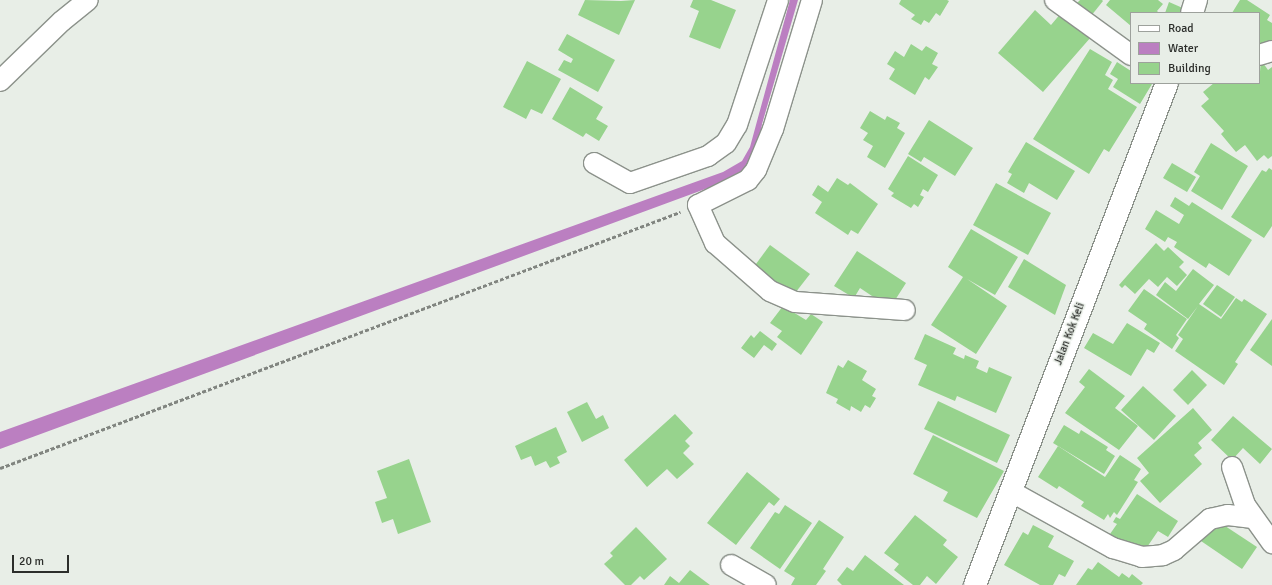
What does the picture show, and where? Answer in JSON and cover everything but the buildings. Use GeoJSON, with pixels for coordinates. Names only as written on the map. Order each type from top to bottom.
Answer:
{"type":"FeatureCollection","features":[{"type":"Feature","properties":{"kind":"street"},"geometry":{"type":"LineString","coordinates":[[0,81],[62,21],[88,0]]}},
{"type":"Feature","properties":{"kind":"street"},"geometry":{"type":"LineString","coordinates":[[594,163],[630,183],[708,156],[726,143],[737,125],[778,0]]}},
{"type":"Feature","properties":{"kind":"street"},"geometry":{"type":"LineString","coordinates":[[812,0],[771,136],[756,170],[748,180],[698,205],[715,243],[770,291],[795,302],[905,310]]}},
{"type":"Feature","properties":{"kind":"street"},"geometry":{"type":"LineString","coordinates":[[1055,0],[1130,54]]}},
{"type":"Feature","properties":{"kind":"street"},"geometry":{"type":"LineString","coordinates":[[1192,12],[1196,0]]}},
{"type":"Feature","properties":{"kind":"street"},"geometry":{"type":"LineString","coordinates":[[1260,55],[1272,52]]}},
{"type":"Feature","properties":{"kind":"street","name":"Jalan Kok Keli"},"geometry":{"type":"LineString","coordinates":[[975,585],[1167,84]]}},
{"type":"Feature","properties":{"kind":"street"},"geometry":{"type":"LineString","coordinates":[[1232,467],[1240,492],[1253,518],[1272,543]]}},
{"type":"Feature","properties":{"kind":"street"},"geometry":{"type":"LineString","coordinates":[[1010,491],[1113,548],[1142,557],[1163,555],[1174,550],[1210,519],[1228,515],[1253,518]]}},
{"type":"Feature","properties":{"kind":"street"},"geometry":{"type":"LineString","coordinates":[[731,565],[766,585]]}},
{"type":"Feature","properties":{"kind":"path"},"geometry":{"type":"LineString","coordinates":[[0,468],[698,205]]}},
{"type":"Feature","properties":{"kind":"water"},"geometry":{"type":"Polygon","coordinates":[[[790,0],[798,0],[762,124],[758,151],[744,169],[727,181],[0,449],[0,432],[723,172],[742,161],[750,147],[790,0]]]}}]}
